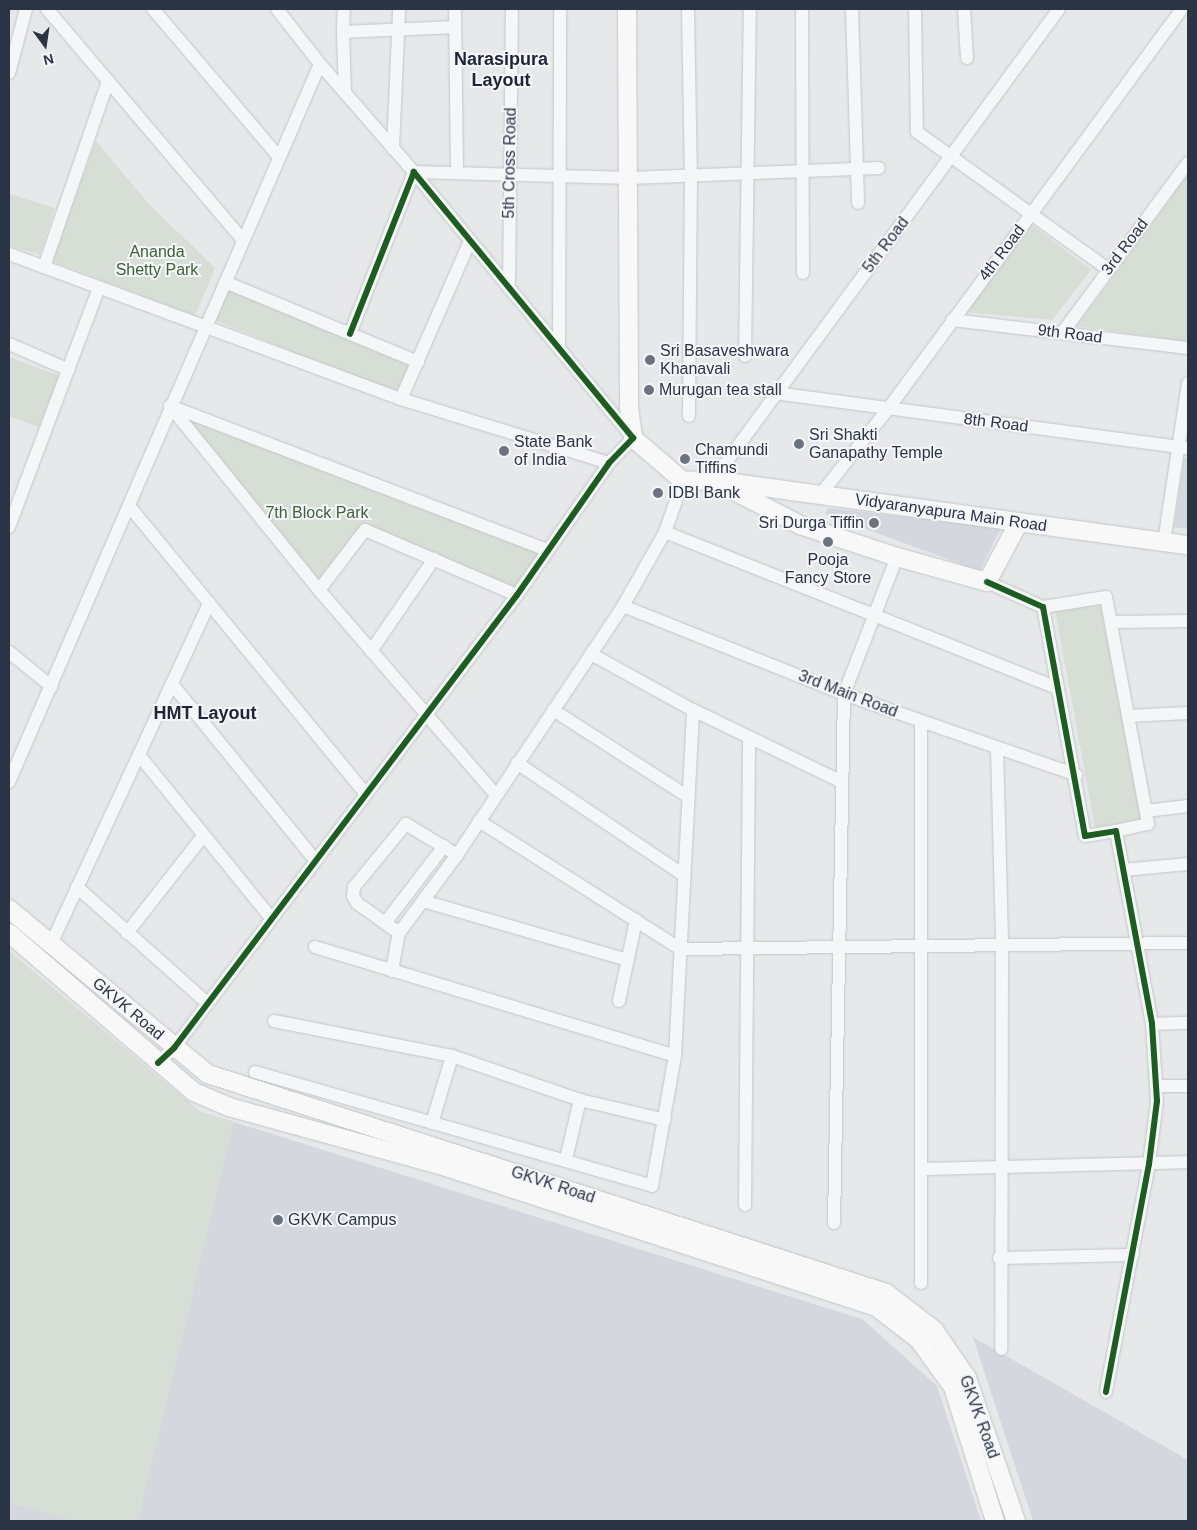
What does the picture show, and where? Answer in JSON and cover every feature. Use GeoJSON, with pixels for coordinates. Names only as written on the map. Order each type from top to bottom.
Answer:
{"type":"FeatureCollection","features":[{"type":"Feature","properties":{"kind":"main road"},"geometry":{"type":"LineString","coordinates":[[627,9],[630,178],[629,408],[633,438],[683,481]]}},
{"type":"Feature","properties":{"kind":"main road"},"geometry":{"type":"LineString","coordinates":[[713,480],[800,525],[897,557],[987,582],[1019,522]]}},
{"type":"Feature","properties":{"kind":"main road","name":"Vidyaranyapura Main Road"},"geometry":{"type":"LineString","coordinates":[[683,481],[713,480],[1188,546]]}},
{"type":"Feature","properties":{"kind":"main road","name":"GKVK Road"},"geometry":{"type":"LineString","coordinates":[[9,909],[174,1048],[208,1074],[886,1293],[934,1330],[967,1378],[1016,1521]]}},
{"type":"Feature","properties":{"kind":"main road","name":"GKVK Road"},"geometry":{"type":"LineString","coordinates":[[9,933],[194,1092],[229,1106],[443,1166],[875,1306],[919,1340],[953,1387],[995,1521]]}},
{"type":"Feature","properties":{"kind":"street"},"geometry":{"type":"LineString","coordinates":[[9,74],[26,9]]}},
{"type":"Feature","properties":{"kind":"street"},"geometry":{"type":"LineString","coordinates":[[47,9],[243,240]]}},
{"type":"Feature","properties":{"kind":"street"},"geometry":{"type":"LineString","coordinates":[[153,9],[278,156]]}},
{"type":"Feature","properties":{"kind":"street"},"geometry":{"type":"LineString","coordinates":[[158,1063],[174,1048],[270,917],[517,595],[609,463],[633,438],[414,172],[320,64],[277,9]]}},
{"type":"Feature","properties":{"kind":"street"},"geometry":{"type":"LineString","coordinates":[[344,9],[345,93]]}},
{"type":"Feature","properties":{"kind":"street"},"geometry":{"type":"LineString","coordinates":[[393,149],[400,30],[399,9]]}},
{"type":"Feature","properties":{"kind":"street"},"geometry":{"type":"LineString","coordinates":[[455,9],[457,173]]}},
{"type":"Feature","properties":{"kind":"street","name":"5th Cross Road"},"geometry":{"type":"LineString","coordinates":[[509,288],[512,9]]}},
{"type":"Feature","properties":{"kind":"street"},"geometry":{"type":"LineString","coordinates":[[559,348],[562,176],[560,9]]}},
{"type":"Feature","properties":{"kind":"street"},"geometry":{"type":"LineString","coordinates":[[688,9],[691,175],[689,416]]}},
{"type":"Feature","properties":{"kind":"street"},"geometry":{"type":"LineString","coordinates":[[745,356],[750,9]]}},
{"type":"Feature","properties":{"kind":"street"},"geometry":{"type":"LineString","coordinates":[[802,9],[803,274]]}},
{"type":"Feature","properties":{"kind":"street"},"geometry":{"type":"LineString","coordinates":[[852,9],[858,203]]}},
{"type":"Feature","properties":{"kind":"street"},"geometry":{"type":"LineString","coordinates":[[915,9],[917,132],[1108,269]]}},
{"type":"Feature","properties":{"kind":"street"},"geometry":{"type":"LineString","coordinates":[[964,9],[967,58]]}},
{"type":"Feature","properties":{"kind":"street","name":"5th Road"},"geometry":{"type":"LineString","coordinates":[[713,480],[774,393],[952,156],[1058,9]]}},
{"type":"Feature","properties":{"kind":"street","name":"4th Road"},"geometry":{"type":"LineString","coordinates":[[820,495],[888,409],[1182,9]]}},
{"type":"Feature","properties":{"kind":"street"},"geometry":{"type":"LineString","coordinates":[[344,32],[455,27]]}},
{"type":"Feature","properties":{"kind":"street"},"geometry":{"type":"LineString","coordinates":[[9,782],[12,763],[52,687],[130,507],[170,406],[206,327],[278,156],[320,64]]}},
{"type":"Feature","properties":{"kind":"street"},"geometry":{"type":"LineString","coordinates":[[44,267],[108,81]]}},
{"type":"Feature","properties":{"kind":"street","name":"3rd Road"},"geometry":{"type":"LineString","coordinates":[[1062,333],[1188,163]]}},
{"type":"Feature","properties":{"kind":"street"},"geometry":{"type":"LineString","coordinates":[[414,172],[630,178],[879,168]]}},
{"type":"Feature","properties":{"kind":"street"},"geometry":{"type":"LineString","coordinates":[[350,334],[414,172]]}},
{"type":"Feature","properties":{"kind":"street"},"geometry":{"type":"LineString","coordinates":[[401,399],[470,241]]}},
{"type":"Feature","properties":{"kind":"street"},"geometry":{"type":"LineString","coordinates":[[9,254],[401,399],[609,463]]}},
{"type":"Feature","properties":{"kind":"street"},"geometry":{"type":"LineString","coordinates":[[225,282],[418,362]]}},
{"type":"Feature","properties":{"kind":"street"},"geometry":{"type":"LineString","coordinates":[[9,527],[99,288]]}},
{"type":"Feature","properties":{"kind":"street","name":"9th Road"},"geometry":{"type":"LineString","coordinates":[[952,320],[1188,348]]}},
{"type":"Feature","properties":{"kind":"street"},"geometry":{"type":"LineString","coordinates":[[9,344],[69,370]]}},
{"type":"Feature","properties":{"kind":"street"},"geometry":{"type":"LineString","coordinates":[[1164,542],[1182,447],[1188,383]]}},
{"type":"Feature","properties":{"kind":"street","name":"8th Road"},"geometry":{"type":"LineString","coordinates":[[774,393],[1182,447]]}},
{"type":"Feature","properties":{"kind":"street"},"geometry":{"type":"LineString","coordinates":[[170,406],[547,550]]}},
{"type":"Feature","properties":{"kind":"street"},"geometry":{"type":"LineString","coordinates":[[170,406],[319,590],[496,795]]}},
{"type":"Feature","properties":{"kind":"street"},"geometry":{"type":"LineString","coordinates":[[392,971],[399,933],[480,821],[622,606],[665,532],[683,481]]}},
{"type":"Feature","properties":{"kind":"street"},"geometry":{"type":"LineString","coordinates":[[130,507],[365,793]]}},
{"type":"Feature","properties":{"kind":"street"},"geometry":{"type":"LineString","coordinates":[[319,590],[365,530],[517,595]]}},
{"type":"Feature","properties":{"kind":"street"},"geometry":{"type":"LineString","coordinates":[[665,532],[1058,688]]}},
{"type":"Feature","properties":{"kind":"street"},"geometry":{"type":"LineString","coordinates":[[834,1223],[840,946],[840,781],[844,694],[897,557]]}},
{"type":"Feature","properties":{"kind":"street"},"geometry":{"type":"LineString","coordinates":[[371,651],[434,559]]}},
{"type":"Feature","properties":{"kind":"street"},"geometry":{"type":"LineString","coordinates":[[987,582],[1043,607],[1106,597],[1148,824],[1085,836],[1076,775],[1043,607]]}},
{"type":"Feature","properties":{"kind":"street"},"geometry":{"type":"LineString","coordinates":[[51,944],[209,603]]}},
{"type":"Feature","properties":{"kind":"street","name":"3rd Main Road"},"geometry":{"type":"LineString","coordinates":[[622,606],[844,694],[1076,775]]}},
{"type":"Feature","properties":{"kind":"street"},"geometry":{"type":"LineString","coordinates":[[1111,622],[1188,621]]}},
{"type":"Feature","properties":{"kind":"street"},"geometry":{"type":"LineString","coordinates":[[9,652],[52,687]]}},
{"type":"Feature","properties":{"kind":"street"},"geometry":{"type":"LineString","coordinates":[[590,654],[693,710],[840,781]]}},
{"type":"Feature","properties":{"kind":"street"},"geometry":{"type":"LineString","coordinates":[[172,684],[314,859]]}},
{"type":"Feature","properties":{"kind":"street"},"geometry":{"type":"LineString","coordinates":[[553,710],[687,796]]}},
{"type":"Feature","properties":{"kind":"street"},"geometry":{"type":"LineString","coordinates":[[255,1072],[566,1159],[652,1186],[675,1056],[685,876],[687,796],[693,710]]}},
{"type":"Feature","properties":{"kind":"street"},"geometry":{"type":"LineString","coordinates":[[1128,716],[1188,713]]}},
{"type":"Feature","properties":{"kind":"street"},"geometry":{"type":"LineString","coordinates":[[921,722],[922,1283]]}},
{"type":"Feature","properties":{"kind":"street"},"geometry":{"type":"LineString","coordinates":[[745,1205],[749,947],[749,737]]}},
{"type":"Feature","properties":{"kind":"street"},"geometry":{"type":"LineString","coordinates":[[997,748],[1002,943],[999,1258],[1001,1349]]}},
{"type":"Feature","properties":{"kind":"street"},"geometry":{"type":"LineString","coordinates":[[139,755],[270,917]]}},
{"type":"Feature","properties":{"kind":"street"},"geometry":{"type":"LineString","coordinates":[[517,763],[685,876]]}},
{"type":"Feature","properties":{"kind":"street"},"geometry":{"type":"LineString","coordinates":[[1146,811],[1188,806]]}},
{"type":"Feature","properties":{"kind":"street"},"geometry":{"type":"LineString","coordinates":[[480,821],[681,949],[1002,943],[1188,943]]}},
{"type":"Feature","properties":{"kind":"street"},"geometry":{"type":"LineString","coordinates":[[399,933],[357,903],[353,896],[354,887],[384,848],[406,824],[457,854]]}},
{"type":"Feature","properties":{"kind":"street"},"geometry":{"type":"LineString","coordinates":[[1106,1392],[1149,1164],[1158,1086],[1152,1024],[1116,831]]}},
{"type":"Feature","properties":{"kind":"street"},"geometry":{"type":"LineString","coordinates":[[127,933],[203,836]]}},
{"type":"Feature","properties":{"kind":"street"},"geometry":{"type":"LineString","coordinates":[[385,923],[444,846]]}},
{"type":"Feature","properties":{"kind":"street"},"geometry":{"type":"LineString","coordinates":[[1123,870],[1188,864]]}},
{"type":"Feature","properties":{"kind":"street"},"geometry":{"type":"LineString","coordinates":[[77,887],[207,1003]]}},
{"type":"Feature","properties":{"kind":"street"},"geometry":{"type":"LineString","coordinates":[[423,901],[628,960]]}},
{"type":"Feature","properties":{"kind":"street"},"geometry":{"type":"LineString","coordinates":[[619,1001],[636,920]]}},
{"type":"Feature","properties":{"kind":"street"},"geometry":{"type":"LineString","coordinates":[[315,947],[675,1056]]}},
{"type":"Feature","properties":{"kind":"street"},"geometry":{"type":"LineString","coordinates":[[274,1020],[452,1056],[580,1100],[665,1120]]}},
{"type":"Feature","properties":{"kind":"street"},"geometry":{"type":"LineString","coordinates":[[1152,1024],[1188,1023]]}},
{"type":"Feature","properties":{"kind":"street"},"geometry":{"type":"LineString","coordinates":[[432,1123],[452,1056]]}},
{"type":"Feature","properties":{"kind":"street"},"geometry":{"type":"LineString","coordinates":[[1158,1086],[1188,1086]]}},
{"type":"Feature","properties":{"kind":"street"},"geometry":{"type":"LineString","coordinates":[[566,1159],[580,1100]]}},
{"type":"Feature","properties":{"kind":"street"},"geometry":{"type":"LineString","coordinates":[[923,1169],[1000,1169],[1188,1162]]}},
{"type":"Feature","properties":{"kind":"street"},"geometry":{"type":"LineString","coordinates":[[999,1258],[1133,1255]]}},
{"type":"Feature","properties":{"kind":"shaded area"},"geometry":{"type":"Polygon","coordinates":[[[1184,458],[1188,458],[1188,529],[1174,527],[1184,458]]]}},
{"type":"Feature","properties":{"kind":"shaded area"},"geometry":{"type":"Polygon","coordinates":[[[828,508],[1001,528],[980,571],[825,514],[828,508]]]}},
{"type":"Feature","properties":{"kind":"shaded area","name":"GKVK Campus"},"geometry":{"type":"Polygon","coordinates":[[[9,951],[199,1111],[862,1319],[937,1386],[981,1521],[9,1521],[9,951]]]}},
{"type":"Feature","properties":{"kind":"shaded area"},"geometry":{"type":"Polygon","coordinates":[[[973,1337],[1188,1460],[1188,1521],[1033,1521],[973,1337]]]}},
{"type":"Feature","properties":{"kind":"green space","name":"Ananda Shetty Park"},"geometry":{"type":"Polygon","coordinates":[[[96,141],[148,203],[215,268],[195,316],[52,261],[96,141]]]}},
{"type":"Feature","properties":{"kind":"green space"},"geometry":{"type":"Polygon","coordinates":[[[1188,174],[1188,342],[1076,326],[1102,292],[1188,174]]]}},
{"type":"Feature","properties":{"kind":"green space"},"geometry":{"type":"Polygon","coordinates":[[[9,194],[55,208],[40,255],[9,245],[9,194]]]}},
{"type":"Feature","properties":{"kind":"green space"},"geometry":{"type":"Polygon","coordinates":[[[1031,224],[1091,270],[1052,320],[964,312],[1031,224]]]}},
{"type":"Feature","properties":{"kind":"green space"},"geometry":{"type":"Polygon","coordinates":[[[228,287],[412,362],[399,395],[214,320],[228,287]]]}},
{"type":"Feature","properties":{"kind":"green space"},"geometry":{"type":"Polygon","coordinates":[[[9,357],[60,376],[39,427],[9,416],[9,357]]]}},
{"type":"Feature","properties":{"kind":"green space","name":"7th Block Park"},"geometry":{"type":"Polygon","coordinates":[[[182,415],[541,552],[516,590],[364,526],[319,584],[182,415]]]}},
{"type":"Feature","properties":{"kind":"green space"},"geometry":{"type":"Polygon","coordinates":[[[1100,601],[1141,820],[1095,828],[1055,610],[1100,601]]]}},
{"type":"Feature","properties":{"kind":"green space"},"geometry":{"type":"Polygon","coordinates":[[[9,951],[199,1111],[234,1122],[138,1521],[72,1521],[9,1503],[9,951]]]}},
{"type":"Feature","properties":{"kind":"cycle path"},"geometry":{"type":"LineString","coordinates":[[158,1063],[174,1048],[517,595],[609,463],[633,438],[414,172],[350,334]]}},
{"type":"Feature","properties":{"kind":"cycle path"},"geometry":{"type":"LineString","coordinates":[[987,582],[1043,607],[1085,836],[1116,831],[1152,1024],[1157,1101],[1149,1164],[1106,1392]]}},
{"type":"Feature","properties":{"kind":"place","name":"Sri Basaveshwara Khanavali"},"geometry":{"type":"Point","coordinates":[650,360]}},
{"type":"Feature","properties":{"kind":"place","name":"Murugan tea stall"},"geometry":{"type":"Point","coordinates":[649,390]}},
{"type":"Feature","properties":{"kind":"place","name":"Sri Shakti Ganapathy Temple"},"geometry":{"type":"Point","coordinates":[799,444]}},
{"type":"Feature","properties":{"kind":"place","name":"State Bank of India"},"geometry":{"type":"Point","coordinates":[504,451]}},
{"type":"Feature","properties":{"kind":"place","name":"Chamundi Tiffins"},"geometry":{"type":"Point","coordinates":[685,459]}},
{"type":"Feature","properties":{"kind":"place","name":"IDBI Bank"},"geometry":{"type":"Point","coordinates":[658,493]}},
{"type":"Feature","properties":{"kind":"place","name":"Sri Durga Tiffin"},"geometry":{"type":"Point","coordinates":[874,523]}},
{"type":"Feature","properties":{"kind":"place","name":"Pooja Fancy Store"},"geometry":{"type":"Point","coordinates":[828,542]}},
{"type":"Feature","properties":{"kind":"place","name":"GKVK Campus"},"geometry":{"type":"Point","coordinates":[278,1220]}},
{"type":"Feature","properties":{"kind":"district","name":"Narasipura Layout"},"geometry":{"type":"Point","coordinates":[501,70]}},
{"type":"Feature","properties":{"kind":"district","name":"HMT Layout"},"geometry":{"type":"Point","coordinates":[205,713]}}]}
